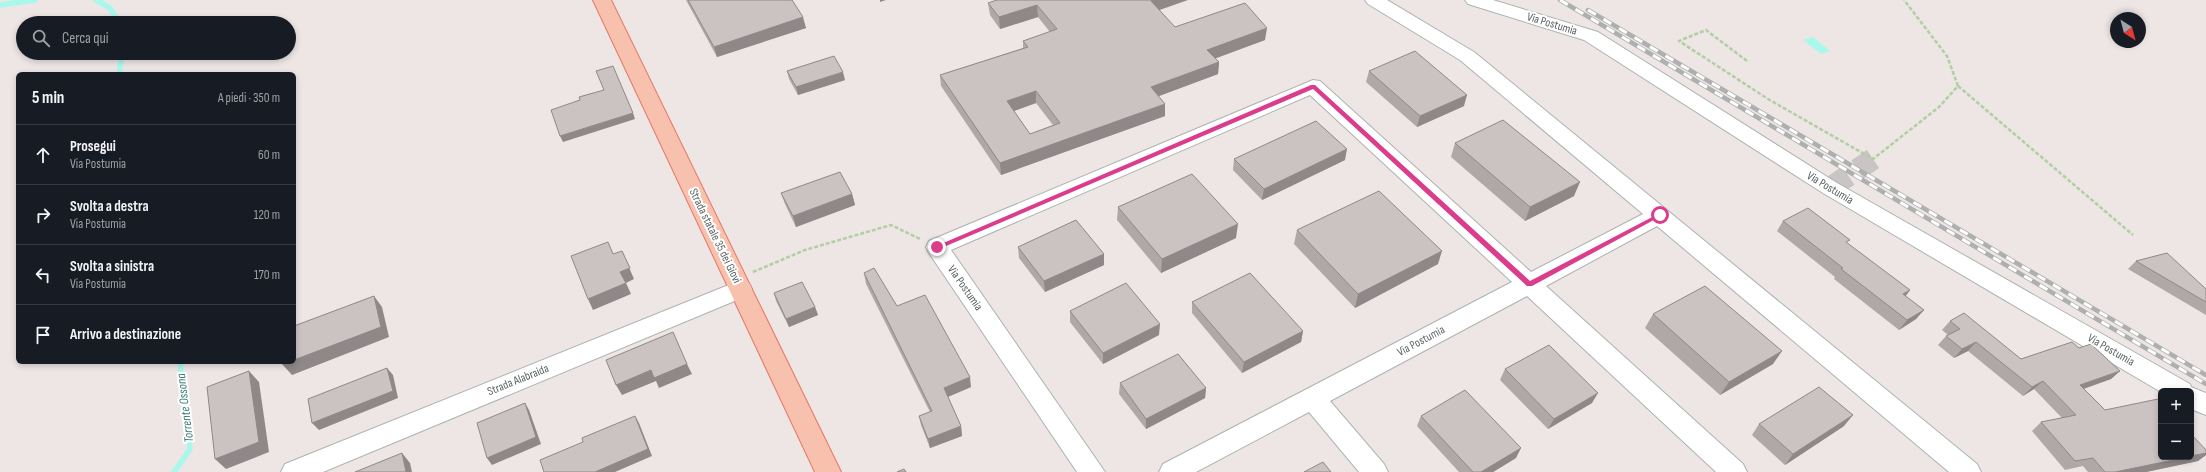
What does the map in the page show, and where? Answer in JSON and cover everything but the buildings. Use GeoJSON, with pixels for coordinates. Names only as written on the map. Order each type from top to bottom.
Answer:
{"type":"FeatureCollection","features":[{"type":"Feature","properties":{"kind":"main road","name":"Strada statale 35 dei Giovi"},"geometry":{"type":"LineString","coordinates":[[602,0],[828,472]]}},
{"type":"Feature","properties":{"kind":"street"},"geometry":{"type":"LineString","coordinates":[[1374,0],[1466,56],[1660,215],[1968,472]]}},
{"type":"Feature","properties":{"kind":"street","name":"Via Postumia"},"geometry":{"type":"LineString","coordinates":[[1474,0],[1591,36],[1830,188],[2176,388]]}},
{"type":"Feature","properties":{"kind":"street"},"geometry":{"type":"LineString","coordinates":[[937,247],[1313,86],[1734,472]]}},
{"type":"Feature","properties":{"kind":"street","name":"Via Postumia"},"geometry":{"type":"LineString","coordinates":[[1172,472],[1660,215]]}},
{"type":"Feature","properties":{"kind":"street","name":"Via Postumia"},"geometry":{"type":"LineString","coordinates":[[937,247],[1092,472]]}},
{"type":"Feature","properties":{"kind":"street","name":"Strada Alabraida"},"geometry":{"type":"LineString","coordinates":[[294,472],[741,288]]}},
{"type":"Feature","properties":{"kind":"street"},"geometry":{"type":"LineString","coordinates":[[1312,398],[1375,472]]}},
{"type":"Feature","properties":{"kind":"street"},"geometry":{"type":"LineString","coordinates":[[2194,399],[2206,406]]}},
{"type":"Feature","properties":{"kind":"path"},"geometry":{"type":"LineString","coordinates":[[1904,0],[1947,56],[1958,86],[2133,235]]}},
{"type":"Feature","properties":{"kind":"path"},"geometry":{"type":"LineString","coordinates":[[1747,61],[1706,30],[1679,41],[1768,99],[1873,159],[1939,107],[1958,86]]}},
{"type":"Feature","properties":{"kind":"path"},"geometry":{"type":"LineString","coordinates":[[741,288],[754,270],[804,250],[891,225],[937,247]]}},
{"type":"Feature","properties":{"kind":"water"},"geometry":{"type":"Polygon","coordinates":[[[1813,37],[1830,51],[1821,54],[1803,40],[1813,37]]]}},
{"type":"Feature","properties":{"kind":"waterway","name":"Torrente Ossona"},"geometry":{"type":"LineString","coordinates":[[0,5],[35,0]]}},
{"type":"Feature","properties":{"kind":"waterway","name":"Torrente Ossona"},"geometry":{"type":"LineString","coordinates":[[96,0],[110,8],[115,16]]}},
{"type":"Feature","properties":{"kind":"waterway","name":"Torrente Ossona"},"geometry":{"type":"LineString","coordinates":[[119,72],[121,60]]}},
{"type":"Feature","properties":{"kind":"waterway","name":"Torrente Ossona"},"geometry":{"type":"LineString","coordinates":[[174,472],[190,449],[180,364]]}},
{"type":"Feature","properties":{"kind":"tunnel"},"geometry":{"type":"LineString","coordinates":[[1830,188],[1873,159]]}},
{"type":"Feature","properties":{"kind":"railway"},"geometry":{"type":"LineString","coordinates":[[1560,0],[2206,384]]}},
{"type":"Feature","properties":{"kind":"railway"},"geometry":{"type":"LineString","coordinates":[[1588,10],[2206,375]]}},
{"type":"Feature","properties":{"kind":"route"},"geometry":{"type":"LineString","coordinates":[[937,247],[1313,86],[1529,284],[1660,215]]}}]}
